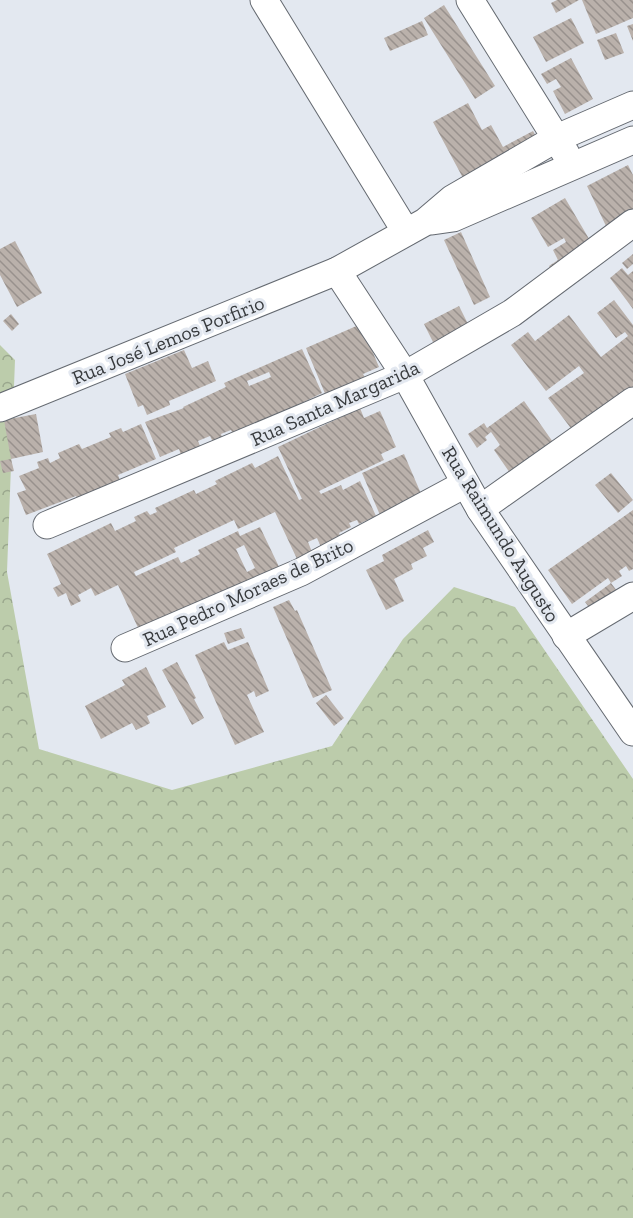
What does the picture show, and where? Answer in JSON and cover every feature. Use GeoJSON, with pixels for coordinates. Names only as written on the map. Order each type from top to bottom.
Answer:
{"type":"FeatureCollection","features":[{"type":"Feature","properties":{"kind":"street"},"geometry":{"type":"LineString","coordinates":[[264,0],[415,227]]}},
{"type":"Feature","properties":{"kind":"street"},"geometry":{"type":"LineString","coordinates":[[479,2],[573,166]]}},
{"type":"Feature","properties":{"kind":"street"},"geometry":{"type":"LineString","coordinates":[[415,227],[452,199],[556,138],[633,105]]}},
{"type":"Feature","properties":{"kind":"street"},"geometry":{"type":"LineString","coordinates":[[415,227],[453,218],[633,140]]}},
{"type":"Feature","properties":{"kind":"street","name":"Rua Santa Margarida"},"geometry":{"type":"LineString","coordinates":[[47,525],[405,375],[512,313],[633,223]]}},
{"type":"Feature","properties":{"kind":"street","name":"Rua José Lemos Porfirio"},"geometry":{"type":"LineString","coordinates":[[0,408],[336,271],[415,227]]}},
{"type":"Feature","properties":{"kind":"street","name":"Rua Raimundo Augusto"},"geometry":{"type":"LineString","coordinates":[[336,271],[405,375],[480,509],[633,732]]}},
{"type":"Feature","properties":{"kind":"street"},"geometry":{"type":"LineString","coordinates":[[480,509],[633,401]]}},
{"type":"Feature","properties":{"kind":"street","name":"Rua Pedro Moraes de Brito"},"geometry":{"type":"LineString","coordinates":[[125,648],[301,572],[465,484]]}},
{"type":"Feature","properties":{"kind":"street"},"geometry":{"type":"LineString","coordinates":[[566,636],[633,596]]}},
{"type":"Feature","properties":{"kind":"green space"},"geometry":{"type":"Polygon","coordinates":[[[0,345],[15,360],[7,572],[39,749],[172,790],[332,746],[403,639],[454,587],[515,607],[633,779],[633,1218],[0,1218],[0,345]]]}},
{"type":"Feature","properties":{"kind":"building"},"geometry":{"type":"Polygon","coordinates":[[[557,0],[579,0],[556,13],[551,3],[557,0]]]}},
{"type":"Feature","properties":{"kind":"building"},"geometry":{"type":"Polygon","coordinates":[[[582,0],[633,0],[633,18],[596,34],[582,0]]]}},
{"type":"Feature","properties":{"kind":"building"},"geometry":{"type":"Polygon","coordinates":[[[444,5],[495,86],[475,99],[424,18],[444,5]]]}},
{"type":"Feature","properties":{"kind":"building"},"geometry":{"type":"Polygon","coordinates":[[[571,18],[584,43],[546,62],[533,37],[571,18]]]}},
{"type":"Feature","properties":{"kind":"building"},"geometry":{"type":"Polygon","coordinates":[[[422,21],[428,35],[390,51],[384,38],[422,21]]]}},
{"type":"Feature","properties":{"kind":"building"},"geometry":{"type":"Polygon","coordinates":[[[633,24],[633,41],[627,26],[633,24]]]}},
{"type":"Feature","properties":{"kind":"building"},"geometry":{"type":"Polygon","coordinates":[[[616,33],[624,53],[605,60],[597,40],[616,33]]]}},
{"type":"Feature","properties":{"kind":"building"},"geometry":{"type":"Polygon","coordinates":[[[571,58],[593,99],[565,114],[553,91],[561,87],[556,79],[547,84],[541,74],[571,58]]]}},
{"type":"Feature","properties":{"kind":"building"},"geometry":{"type":"Polygon","coordinates":[[[468,103],[482,130],[491,125],[503,147],[533,131],[537,138],[463,178],[433,122],[468,103]]]}},
{"type":"Feature","properties":{"kind":"building"},"geometry":{"type":"Polygon","coordinates":[[[628,165],[633,175],[633,209],[625,213],[627,215],[606,226],[587,186],[628,165]]]}},
{"type":"Feature","properties":{"kind":"building"},"geometry":{"type":"Polygon","coordinates":[[[565,198],[595,249],[554,274],[549,266],[558,260],[553,250],[566,242],[564,238],[548,247],[531,218],[565,198]]]}},
{"type":"Feature","properties":{"kind":"building"},"geometry":{"type":"Polygon","coordinates":[[[461,232],[490,297],[474,305],[444,240],[461,232]]]}},
{"type":"Feature","properties":{"kind":"building"},"geometry":{"type":"Polygon","coordinates":[[[15,241],[42,293],[17,307],[0,275],[0,249],[15,241]]]}},
{"type":"Feature","properties":{"kind":"building"},"geometry":{"type":"Polygon","coordinates":[[[633,254],[633,264],[627,269],[622,263],[633,254]]]}},
{"type":"Feature","properties":{"kind":"building"},"geometry":{"type":"Polygon","coordinates":[[[622,268],[628,275],[633,271],[633,309],[610,278],[622,268]]]}},
{"type":"Feature","properties":{"kind":"building"},"geometry":{"type":"Polygon","coordinates":[[[614,300],[633,325],[633,396],[579,439],[548,398],[584,373],[579,366],[546,391],[511,345],[528,332],[535,341],[569,315],[601,357],[628,336],[625,332],[616,338],[597,313],[614,300]]]}},
{"type":"Feature","properties":{"kind":"building"},"geometry":{"type":"Polygon","coordinates":[[[459,306],[469,326],[434,344],[424,324],[459,306]]]}},
{"type":"Feature","properties":{"kind":"building"},"geometry":{"type":"Polygon","coordinates":[[[11,314],[19,324],[12,331],[3,321],[11,314]]]}},
{"type":"Feature","properties":{"kind":"building"},"geometry":{"type":"Polygon","coordinates":[[[361,324],[379,367],[363,374],[366,379],[326,396],[306,348],[361,324]]]}},
{"type":"Feature","properties":{"kind":"building"},"geometry":{"type":"Polygon","coordinates":[[[302,349],[322,393],[304,402],[305,404],[234,436],[231,430],[221,434],[223,440],[214,444],[210,436],[198,441],[200,446],[181,455],[179,449],[160,457],[145,422],[184,408],[226,387],[224,383],[302,349]],[[269,372],[247,381],[249,386],[271,377],[269,372]]]}},
{"type":"Feature","properties":{"kind":"building"},"geometry":{"type":"Polygon","coordinates":[[[184,350],[192,368],[208,361],[216,381],[169,401],[170,405],[147,415],[143,405],[138,407],[125,374],[184,350]]]}},
{"type":"Feature","properties":{"kind":"building"},"geometry":{"type":"Polygon","coordinates":[[[524,401],[560,452],[517,483],[494,450],[500,445],[491,432],[485,437],[487,440],[477,448],[468,434],[484,423],[487,428],[524,401]]]}},
{"type":"Feature","properties":{"kind":"building"},"geometry":{"type":"Polygon","coordinates":[[[360,408],[364,418],[380,411],[396,447],[381,454],[384,460],[319,491],[321,494],[341,485],[343,490],[360,481],[376,516],[359,524],[357,520],[349,523],[351,527],[339,533],[341,538],[321,547],[317,538],[308,542],[312,552],[297,559],[275,512],[238,529],[234,520],[174,548],[176,552],[134,572],[136,576],[178,557],[181,563],[200,554],[198,550],[238,531],[240,536],[260,527],[281,571],[141,634],[118,585],[95,596],[91,588],[78,595],[81,601],[71,606],[66,593],[58,597],[53,588],[61,584],[47,554],[111,523],[115,531],[136,521],[134,517],[147,511],[150,515],[157,512],[155,508],[194,490],[196,494],[217,484],[215,481],[252,463],[255,468],[278,456],[299,500],[302,499],[278,447],[360,408]],[[244,545],[236,549],[247,572],[255,568],[244,545]]]}},
{"type":"Feature","properties":{"kind":"building"},"geometry":{"type":"Polygon","coordinates":[[[36,414],[43,452],[11,459],[4,420],[36,414]]]}},
{"type":"Feature","properties":{"kind":"building"},"geometry":{"type":"Polygon","coordinates":[[[141,424],[156,459],[118,475],[121,483],[79,502],[76,496],[26,515],[17,493],[26,490],[19,476],[39,468],[37,462],[48,458],[50,463],[60,458],[58,453],[79,444],[82,449],[111,437],[109,433],[121,428],[123,432],[141,424]]]}},
{"type":"Feature","properties":{"kind":"building"},"geometry":{"type":"Polygon","coordinates":[[[404,454],[422,496],[380,515],[362,473],[404,454]]]}},
{"type":"Feature","properties":{"kind":"building"},"geometry":{"type":"Polygon","coordinates":[[[11,459],[14,471],[3,473],[0,461],[11,459]]]}},
{"type":"Feature","properties":{"kind":"building"},"geometry":{"type":"Polygon","coordinates":[[[611,473],[633,500],[618,513],[595,485],[611,473]]]}},
{"type":"Feature","properties":{"kind":"building"},"geometry":{"type":"Polygon","coordinates":[[[633,510],[633,569],[629,571],[626,566],[619,571],[622,576],[611,583],[608,578],[572,604],[548,570],[633,510]]]}},
{"type":"Feature","properties":{"kind":"building"},"geometry":{"type":"Polygon","coordinates":[[[428,530],[434,542],[423,548],[427,556],[411,564],[413,569],[394,579],[404,601],[386,610],[366,570],[384,561],[382,555],[428,530]]]}},
{"type":"Feature","properties":{"kind":"building"},"geometry":{"type":"Polygon","coordinates":[[[611,583],[617,591],[591,610],[585,602],[611,583]]]}},
{"type":"Feature","properties":{"kind":"building"},"geometry":{"type":"Polygon","coordinates":[[[289,600],[295,611],[297,610],[332,690],[313,698],[273,607],[289,600]]]}},
{"type":"Feature","properties":{"kind":"building"},"geometry":{"type":"Polygon","coordinates":[[[241,628],[245,638],[228,644],[224,633],[241,628]]]}},
{"type":"Feature","properties":{"kind":"building"},"geometry":{"type":"Polygon","coordinates":[[[224,642],[228,650],[248,642],[269,691],[256,697],[254,691],[247,695],[264,732],[235,745],[195,655],[224,642]]]}},
{"type":"Feature","properties":{"kind":"building"},"geometry":{"type":"Polygon","coordinates":[[[177,662],[204,718],[192,725],[162,670],[177,662]]]}},
{"type":"Feature","properties":{"kind":"building"},"geometry":{"type":"Polygon","coordinates":[[[146,667],[166,707],[147,716],[150,723],[145,726],[136,730],[132,723],[101,739],[85,706],[125,685],[122,680],[146,667]]]}},
{"type":"Feature","properties":{"kind":"building"},"geometry":{"type":"Polygon","coordinates":[[[326,695],[344,718],[334,726],[316,703],[326,695]]]}}]}
